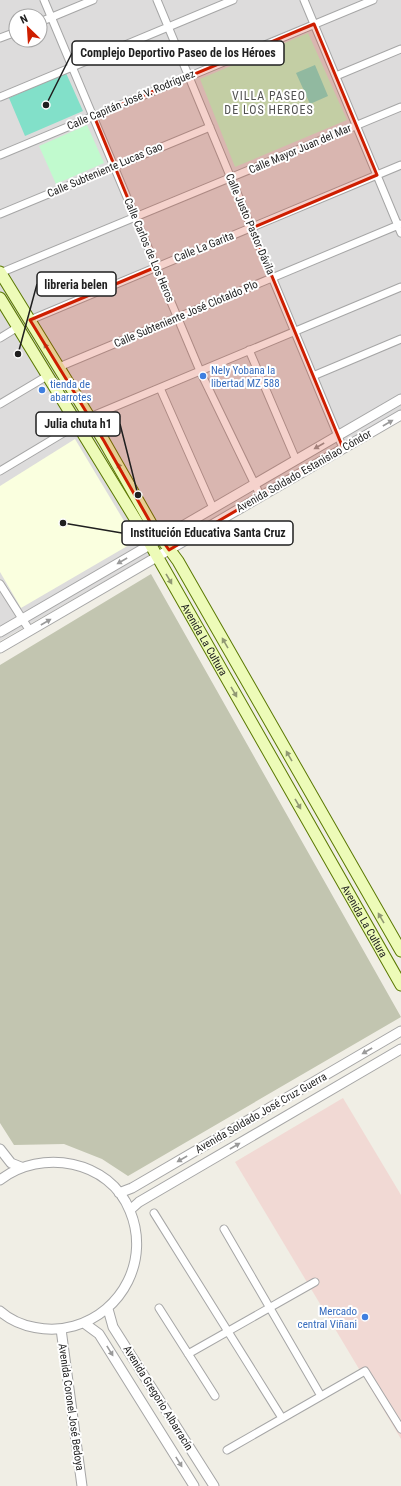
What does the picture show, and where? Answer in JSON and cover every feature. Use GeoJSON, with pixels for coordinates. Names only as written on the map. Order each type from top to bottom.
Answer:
{"type":"FeatureCollection","features":[{"type":"Feature","properties":{"kind":"main road","name":"Avenida La Cultura"},"geometry":{"type":"LineString","coordinates":[[0,273],[90,417],[153,527],[178,560],[401,951]]}},
{"type":"Feature","properties":{"kind":"main road","name":"Avenida La Cultura"},"geometry":{"type":"LineString","coordinates":[[0,298],[150,545],[401,985]]}},
{"type":"Feature","properties":{"kind":"main road"},"geometry":{"type":"LineString","coordinates":[[290,789],[304,781]]}},
{"type":"Feature","properties":{"kind":"street","name":"Calle Carlos de Los Heros"},"geometry":{"type":"LineString","coordinates":[[44,0],[200,371],[260,497]]}},
{"type":"Feature","properties":{"kind":"street"},"geometry":{"type":"LineString","coordinates":[[48,19],[93,0]]}},
{"type":"Feature","properties":{"kind":"street","name":"Calle Justo Pastor Dávila"},"geometry":{"type":"LineString","coordinates":[[157,0],[343,448]]}},
{"type":"Feature","properties":{"kind":"street"},"geometry":{"type":"LineString","coordinates":[[0,97],[233,0]]}},
{"type":"Feature","properties":{"kind":"street"},"geometry":{"type":"LineString","coordinates":[[304,0],[399,225],[401,233]]}},
{"type":"Feature","properties":{"kind":"street","name":"Calle Capitán José V. Rodríguez"},"geometry":{"type":"LineString","coordinates":[[0,155],[373,0]]}},
{"type":"Feature","properties":{"kind":"street"},"geometry":{"type":"LineString","coordinates":[[336,76],[401,49]]}},
{"type":"Feature","properties":{"kind":"street","name":"Calle Mayor Juan del Mar"},"geometry":{"type":"LineString","coordinates":[[0,273],[401,107]]}},
{"type":"Feature","properties":{"kind":"street","name":"Calle Subteniente Lucas Gao"},"geometry":{"type":"LineString","coordinates":[[0,214],[210,127]]}},
{"type":"Feature","properties":{"kind":"street","name":"Calle La Garita"},"geometry":{"type":"LineString","coordinates":[[30,320],[401,166]]}},
{"type":"Feature","properties":{"kind":"street","name":"Calle Subteniente José Clotaldo Plo"},"geometry":{"type":"LineString","coordinates":[[59,366],[399,225]]}},
{"type":"Feature","properties":{"kind":"street"},"geometry":{"type":"LineString","coordinates":[[0,471],[90,417],[401,287]]}},
{"type":"Feature","properties":{"kind":"street"},"geometry":{"type":"LineString","coordinates":[[0,338],[18,327]]}},
{"type":"Feature","properties":{"kind":"street"},"geometry":{"type":"LineString","coordinates":[[313,376],[401,339]]}},
{"type":"Feature","properties":{"kind":"street"},"geometry":{"type":"LineString","coordinates":[[249,350],[296,460]]}},
{"type":"Feature","properties":{"kind":"street"},"geometry":{"type":"LineString","coordinates":[[0,404],[47,376]]}},
{"type":"Feature","properties":{"kind":"street"},"geometry":{"type":"LineString","coordinates":[[160,388],[213,508]]}},
{"type":"Feature","properties":{"kind":"street","name":"Avenida Soldado Estanislao Cóndor"},"geometry":{"type":"LineString","coordinates":[[0,632],[401,399]]}},
{"type":"Feature","properties":{"kind":"street","name":"Avenida Soldado Estanislao Cóndor"},"geometry":{"type":"LineString","coordinates":[[0,648],[401,415]]}},
{"type":"Feature","properties":{"kind":"street"},"geometry":{"type":"LineString","coordinates":[[0,584],[30,631]]}},
{"type":"Feature","properties":{"kind":"street","name":"Avenida Soldado José Cruz Guerra"},"geometry":{"type":"LineString","coordinates":[[119,1193],[132,1188],[401,1031]]}},
{"type":"Feature","properties":{"kind":"street","name":"Avenida Soldado José Cruz Guerra"},"geometry":{"type":"LineString","coordinates":[[130,1210],[139,1202],[401,1049]]}},
{"type":"Feature","properties":{"kind":"street"},"geometry":{"type":"LineString","coordinates":[[0,1150],[11,1163],[21,1167]]}},
{"type":"Feature","properties":{"kind":"street"},"geometry":{"type":"LineString","coordinates":[[0,1180],[21,1167],[37,1163],[52,1161],[84,1167],[98,1174],[119,1193],[130,1210],[136,1229],[137,1247],[135,1264],[129,1281],[120,1296],[108,1309],[84,1323],[61,1329],[34,1327],[18,1322],[0,1311]]}},
{"type":"Feature","properties":{"kind":"street"},"geometry":{"type":"LineString","coordinates":[[154,1213],[282,1418]]}},
{"type":"Feature","properties":{"kind":"street"},"geometry":{"type":"LineString","coordinates":[[224,1229],[321,1396]]}},
{"type":"Feature","properties":{"kind":"street"},"geometry":{"type":"LineString","coordinates":[[188,1354],[315,1282]]}},
{"type":"Feature","properties":{"kind":"street"},"geometry":{"type":"LineString","coordinates":[[159,1308],[215,1396]]}},
{"type":"Feature","properties":{"kind":"street","name":"Avenida Gregorio Albarracín"},"geometry":{"type":"LineString","coordinates":[[108,1309],[113,1327],[214,1486]]}},
{"type":"Feature","properties":{"kind":"street","name":"Avenida Gregorio Albarracín"},"geometry":{"type":"LineString","coordinates":[[84,1323],[99,1334],[194,1486]]}},
{"type":"Feature","properties":{"kind":"street","name":"Avenida Coronel José Bedoya"},"geometry":{"type":"LineString","coordinates":[[61,1329],[82,1486]]}},
{"type":"Feature","properties":{"kind":"street"},"geometry":{"type":"LineString","coordinates":[[227,1450],[365,1371],[401,1429]]}},
{"type":"Feature","properties":{"kind":"highlighted area"},"geometry":{"type":"Polygon","coordinates":[[[314,24],[377,175],[252,228],[343,448],[169,550],[153,527],[104,441],[30,320],[156,267],[94,116],[314,24]]]}},
{"type":"Feature","properties":{"kind":"shaded area"},"geometry":{"type":"Polygon","coordinates":[[[0,0],[401,0],[401,412],[0,641],[0,0]]]}},
{"type":"Feature","properties":{"kind":"shaded area"},"geometry":{"type":"Polygon","coordinates":[[[75,439],[136,541],[21,608],[0,572],[0,486],[75,439]]]}},
{"type":"Feature","properties":{"kind":"shaded area"},"geometry":{"type":"Polygon","coordinates":[[[151,574],[401,1017],[128,1176],[102,1159],[64,1144],[14,1145],[0,1123],[0,665],[151,574]]]}},
{"type":"Feature","properties":{"kind":"shaded area","name":"Mercado central Viñani"},"geometry":{"type":"Polygon","coordinates":[[[343,1098],[401,1195],[401,1439],[235,1162],[343,1098]]]}},
{"type":"Feature","properties":{"kind":"green space"},"geometry":{"type":"Polygon","coordinates":[[[308,33],[347,120],[235,167],[200,79],[308,33]]]}},
{"type":"Feature","properties":{"kind":"green space"},"geometry":{"type":"Polygon","coordinates":[[[315,65],[328,96],[310,104],[296,73],[315,65]]]}},
{"type":"Feature","properties":{"kind":"green space"},"geometry":{"type":"Polygon","coordinates":[[[66,73],[83,111],[25,136],[9,98],[66,73]]]}},
{"type":"Feature","properties":{"kind":"green space"},"geometry":{"type":"Polygon","coordinates":[[[87,125],[104,163],[56,184],[39,146],[87,125]]]}},
{"type":"Feature","properties":{"kind":"place","name":"Complejo Deportivo Paseo de los Héroes"},"geometry":{"type":"Point","coordinates":[46,105]}},
{"type":"Feature","properties":{"kind":"place","name":"libreria belen"},"geometry":{"type":"Point","coordinates":[18,354]}},
{"type":"Feature","properties":{"kind":"place","name":"Nely Yobana la libertad MZ 588"},"geometry":{"type":"Point","coordinates":[203,376]}},
{"type":"Feature","properties":{"kind":"place","name":"tienda de abarrotes"},"geometry":{"type":"Point","coordinates":[42,390]}},
{"type":"Feature","properties":{"kind":"place","name":"Julia chuta h1"},"geometry":{"type":"Point","coordinates":[138,495]}},
{"type":"Feature","properties":{"kind":"place","name":"Institución Educativa Santa Cruz"},"geometry":{"type":"Point","coordinates":[63,523]}},
{"type":"Feature","properties":{"kind":"place","name":"Mercado central Viñani"},"geometry":{"type":"Point","coordinates":[365,1317]}},
{"type":"Feature","properties":{"kind":"district","name":"VILLA PASEO DE LOS HEROES"},"geometry":{"type":"Point","coordinates":[269,103]}}]}
